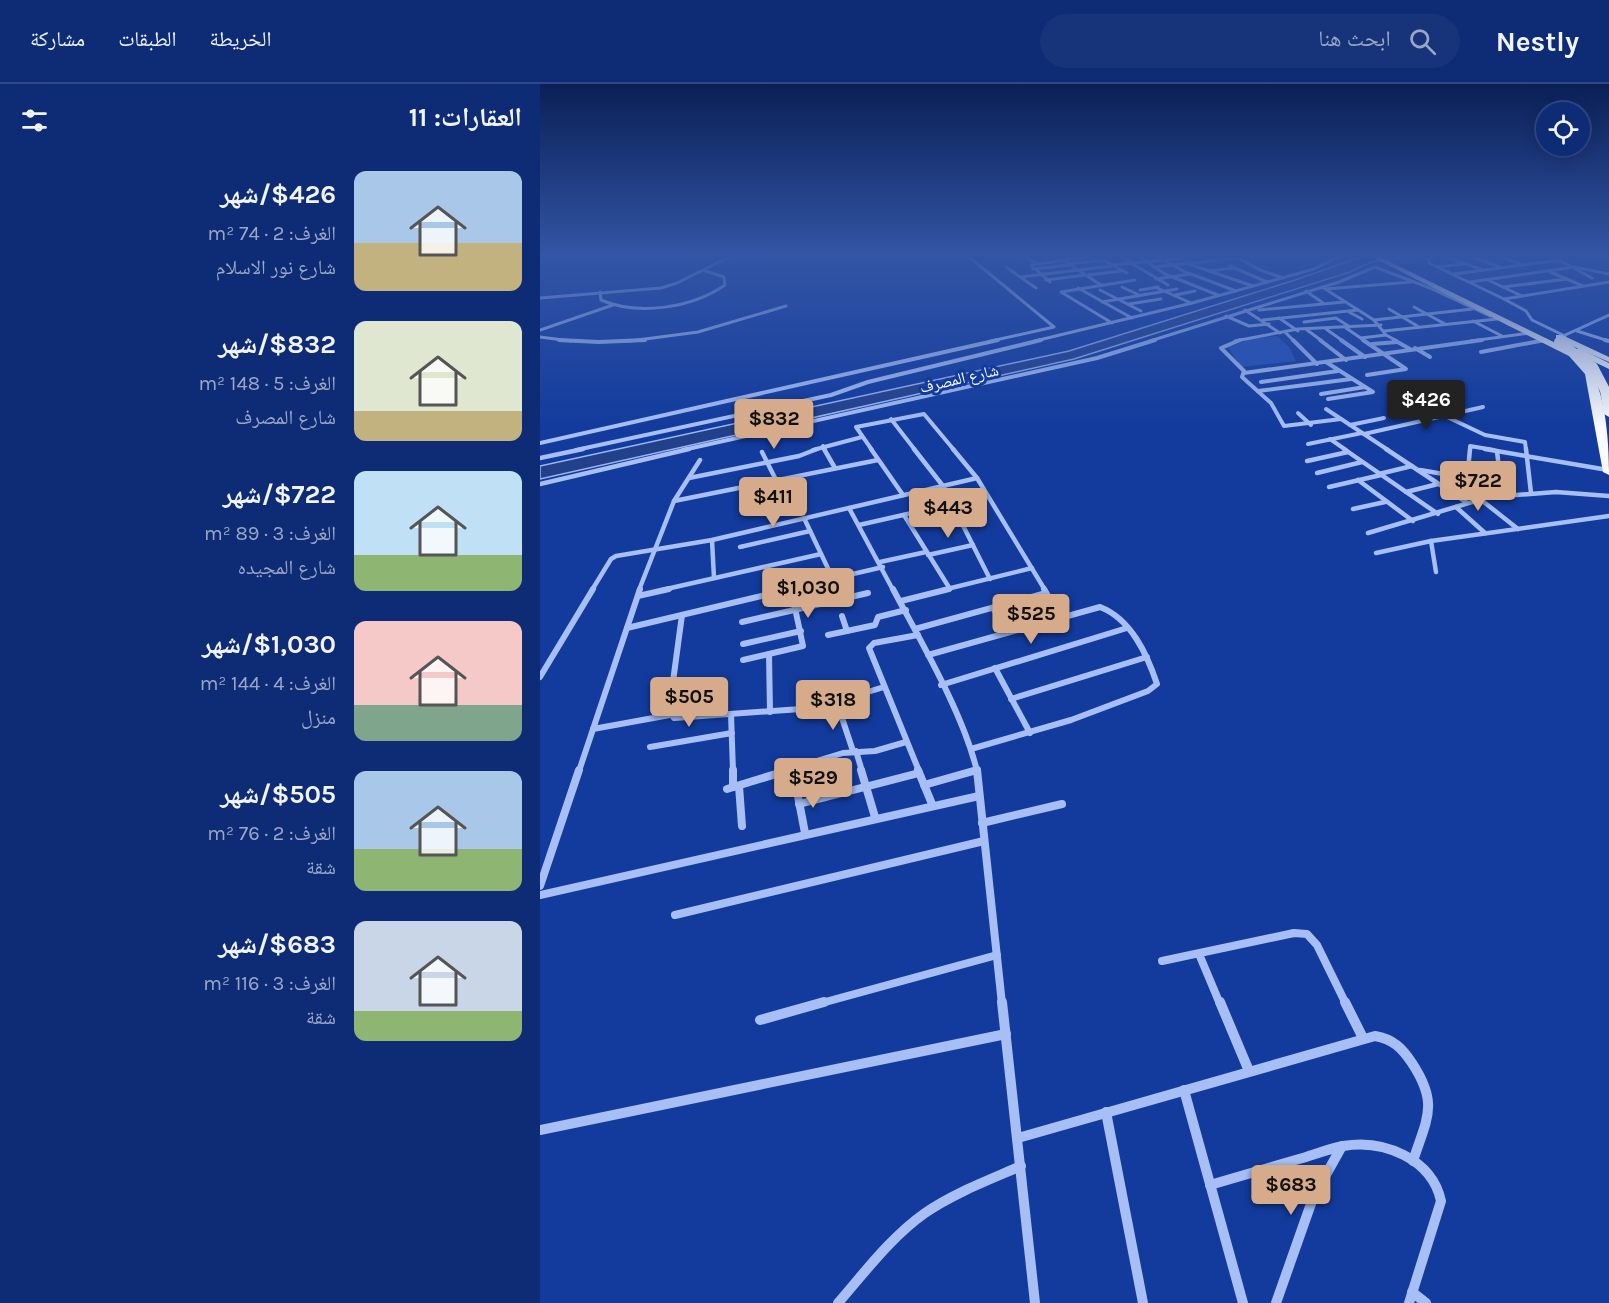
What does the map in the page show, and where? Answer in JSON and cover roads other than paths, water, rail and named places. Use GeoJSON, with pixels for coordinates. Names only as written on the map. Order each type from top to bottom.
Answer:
{"type":"FeatureCollection","features":[{"type":"Feature","properties":{"kind":"highway"},"geometry":{"type":"LineString","coordinates":[[1488,313],[1578,358],[1590,374],[1609,471]]}},
{"type":"Feature","properties":{"kind":"highway"},"geometry":{"type":"LineString","coordinates":[[1501,313],[1561,338],[1595,367],[1602,378],[1609,414]]}},
{"type":"Feature","properties":{"kind":"highway"},"geometry":{"type":"LineString","coordinates":[[1507,313],[1608,362]]}},
{"type":"Feature","properties":{"kind":"main road"},"geometry":{"type":"LineString","coordinates":[[1578,358],[1608,362]]}},
{"type":"Feature","properties":{"kind":"street"},"geometry":{"type":"LineString","coordinates":[[540,330],[591,313]]}},
{"type":"Feature","properties":{"kind":"street"},"geometry":{"type":"LineString","coordinates":[[540,337],[592,341],[674,336],[730,325],[766,313]]}},
{"type":"Feature","properties":{"kind":"street"},"geometry":{"type":"LineString","coordinates":[[540,443],[1054,327],[1037,313]]}},
{"type":"Feature","properties":{"kind":"street"},"geometry":{"type":"LineString","coordinates":[[1095,313],[1112,323]]}},
{"type":"Feature","properties":{"kind":"street"},"geometry":{"type":"LineString","coordinates":[[1122,313],[1132,318]]}},
{"type":"Feature","properties":{"kind":"street"},"geometry":{"type":"LineString","coordinates":[[540,458],[823,396],[868,382],[1152,313]]}},
{"type":"Feature","properties":{"kind":"street","name":"شارع المصرف"},"geometry":{"type":"LineString","coordinates":[[540,484],[744,436],[883,408],[1081,362],[1235,313]]}},
{"type":"Feature","properties":{"kind":"street"},"geometry":{"type":"LineString","coordinates":[[1249,313],[1283,332],[1317,364]]}},
{"type":"Feature","properties":{"kind":"street"},"geometry":{"type":"LineString","coordinates":[[1301,313],[1305,315]]}},
{"type":"Feature","properties":{"kind":"street"},"geometry":{"type":"LineString","coordinates":[[1263,320],[1328,313]]}},
{"type":"Feature","properties":{"kind":"street"},"geometry":{"type":"LineString","coordinates":[[1352,313],[1362,319]]}},
{"type":"Feature","properties":{"kind":"street"},"geometry":{"type":"LineString","coordinates":[[1363,313],[1381,325],[1385,333],[1398,342],[1430,357]]}},
{"type":"Feature","properties":{"kind":"street"},"geometry":{"type":"LineString","coordinates":[[1395,313],[1420,327]]}},
{"type":"Feature","properties":{"kind":"street"},"geometry":{"type":"LineString","coordinates":[[1374,320],[1437,313]]}},
{"type":"Feature","properties":{"kind":"street"},"geometry":{"type":"LineString","coordinates":[[1482,313],[1528,333]]}},
{"type":"Feature","properties":{"kind":"street"},"geometry":{"type":"LineString","coordinates":[[1527,313],[1532,320],[1561,338],[1609,315]]}},
{"type":"Feature","properties":{"kind":"street"},"geometry":{"type":"LineString","coordinates":[[1427,314],[1445,325]]}},
{"type":"Feature","properties":{"kind":"street"},"geometry":{"type":"LineString","coordinates":[[1226,316],[1249,326],[1269,324]]}},
{"type":"Feature","properties":{"kind":"street"},"geometry":{"type":"LineString","coordinates":[[1295,316],[1315,330]]}},
{"type":"Feature","properties":{"kind":"street"},"geometry":{"type":"LineString","coordinates":[[1350,317],[1358,317]]}},
{"type":"Feature","properties":{"kind":"street"},"geometry":{"type":"LineString","coordinates":[[1279,318],[1298,331]]}},
{"type":"Feature","properties":{"kind":"street"},"geometry":{"type":"LineString","coordinates":[[1304,322],[1336,318],[1351,327]]}},
{"type":"Feature","properties":{"kind":"street"},"geometry":{"type":"LineString","coordinates":[[1361,338],[1420,327],[1497,319]]}},
{"type":"Feature","properties":{"kind":"street"},"geometry":{"type":"LineString","coordinates":[[1473,321],[1502,336]]}},
{"type":"Feature","properties":{"kind":"street"},"geometry":{"type":"LineString","coordinates":[[1598,321],[1609,324]]}},
{"type":"Feature","properties":{"kind":"street"},"geometry":{"type":"LineString","coordinates":[[1244,374],[1221,350],[1222,347],[1283,332],[1381,325]]}},
{"type":"Feature","properties":{"kind":"street"},"geometry":{"type":"LineString","coordinates":[[1257,326],[1272,334]]}},
{"type":"Feature","properties":{"kind":"street"},"geometry":{"type":"LineString","coordinates":[[1346,327],[1406,369],[1367,375]]}},
{"type":"Feature","properties":{"kind":"street"},"geometry":{"type":"LineString","coordinates":[[1325,329],[1365,357]]}},
{"type":"Feature","properties":{"kind":"street"},"geometry":{"type":"LineString","coordinates":[[1307,330],[1346,360]]}},
{"type":"Feature","properties":{"kind":"street"},"geometry":{"type":"LineString","coordinates":[[1576,331],[1609,341]]}},
{"type":"Feature","properties":{"kind":"street"},"geometry":{"type":"LineString","coordinates":[[1244,374],[1528,333]]}},
{"type":"Feature","properties":{"kind":"street"},"geometry":{"type":"LineString","coordinates":[[1482,352],[1545,340]]}},
{"type":"Feature","properties":{"kind":"street"},"geometry":{"type":"LineString","coordinates":[[1371,344],[1398,342]]}},
{"type":"Feature","properties":{"kind":"street"},"geometry":{"type":"LineString","coordinates":[[1326,362],[1373,392],[1328,399]]}},
{"type":"Feature","properties":{"kind":"street"},"geometry":{"type":"LineString","coordinates":[[1261,382],[1339,371]]}},
{"type":"Feature","properties":{"kind":"street"},"geometry":{"type":"LineString","coordinates":[[1250,373],[1270,390]]}},
{"type":"Feature","properties":{"kind":"street"},"geometry":{"type":"LineString","coordinates":[[1244,374],[1241,376],[1271,404],[1284,426],[1311,425],[1341,419]]}},
{"type":"Feature","properties":{"kind":"street"},"geometry":{"type":"LineString","coordinates":[[1258,392],[1352,379]]}},
{"type":"Feature","properties":{"kind":"street"},"geometry":{"type":"LineString","coordinates":[[1322,394],[1365,387]]}},
{"type":"Feature","properties":{"kind":"street"},"geometry":{"type":"LineString","coordinates":[[1308,444],[1483,407]]}},
{"type":"Feature","properties":{"kind":"street"},"geometry":{"type":"LineString","coordinates":[[1326,409],[1466,502]]}},
{"type":"Feature","properties":{"kind":"street"},"geometry":{"type":"LineString","coordinates":[[1298,413],[1311,425]]}},
{"type":"Feature","properties":{"kind":"street"},"geometry":{"type":"LineString","coordinates":[[903,495],[862,437],[857,426],[891,418],[924,414],[977,478],[1060,616]]}},
{"type":"Feature","properties":{"kind":"street"},"geometry":{"type":"LineString","coordinates":[[1445,416],[1485,435],[1524,441],[1531,493]]}},
{"type":"Feature","properties":{"kind":"street"},"geometry":{"type":"LineString","coordinates":[[891,418],[943,486],[990,579]]}},
{"type":"Feature","properties":{"kind":"street"},"geometry":{"type":"LineString","coordinates":[[1350,425],[1384,418]]}},
{"type":"Feature","properties":{"kind":"street"},"geometry":{"type":"LineString","coordinates":[[688,478],[804,455],[823,446],[862,437]]}},
{"type":"Feature","properties":{"kind":"street"},"geometry":{"type":"LineString","coordinates":[[1330,439],[1438,514]]}},
{"type":"Feature","properties":{"kind":"street"},"geometry":{"type":"LineString","coordinates":[[823,446],[835,468]]}},
{"type":"Feature","properties":{"kind":"street"},"geometry":{"type":"LineString","coordinates":[[1466,502],[1469,446],[1609,471]]}},
{"type":"Feature","properties":{"kind":"street"},"geometry":{"type":"LineString","coordinates":[[1497,451],[1502,495]]}},
{"type":"Feature","properties":{"kind":"street"},"geometry":{"type":"LineString","coordinates":[[762,452],[776,480]]}},
{"type":"Feature","properties":{"kind":"street"},"geometry":{"type":"LineString","coordinates":[[1306,461],[1348,452]]}},
{"type":"Feature","properties":{"kind":"street"},"geometry":{"type":"LineString","coordinates":[[540,886],[653,550],[674,501],[700,460]]}},
{"type":"Feature","properties":{"kind":"street"},"geometry":{"type":"LineString","coordinates":[[674,501],[878,460]]}},
{"type":"Feature","properties":{"kind":"street"},"geometry":{"type":"LineString","coordinates":[[1317,473],[1362,462]]}},
{"type":"Feature","properties":{"kind":"street"},"geometry":{"type":"LineString","coordinates":[[1329,487],[1412,466]]}},
{"type":"Feature","properties":{"kind":"street"},"geometry":{"type":"LineString","coordinates":[[1417,470],[1467,478]]}},
{"type":"Feature","properties":{"kind":"street"},"geometry":{"type":"LineString","coordinates":[[540,677],[611,559],[619,555],[712,540],[977,478]]}},
{"type":"Feature","properties":{"kind":"street"},"geometry":{"type":"LineString","coordinates":[[1358,480],[1385,502],[1414,521]]}},
{"type":"Feature","properties":{"kind":"street"},"geometry":{"type":"LineString","coordinates":[[1406,492],[1438,484]]}},
{"type":"Feature","properties":{"kind":"street"},"geometry":{"type":"LineString","coordinates":[[1368,533],[1438,514],[1466,502],[1502,495],[1556,492],[1609,496]]}},
{"type":"Feature","properties":{"kind":"street"},"geometry":{"type":"LineString","coordinates":[[913,493],[933,521],[960,517]]}},
{"type":"Feature","properties":{"kind":"street"},"geometry":{"type":"LineString","coordinates":[[1479,499],[1518,529]]}},
{"type":"Feature","properties":{"kind":"street"},"geometry":{"type":"LineString","coordinates":[[1353,509],[1385,502]]}},
{"type":"Feature","properties":{"kind":"street"},"geometry":{"type":"LineString","coordinates":[[1456,507],[1485,534]]}},
{"type":"Feature","properties":{"kind":"street"},"geometry":{"type":"LineString","coordinates":[[849,508],[902,602],[928,655],[970,749],[977,771],[1035,1303]]}},
{"type":"Feature","properties":{"kind":"street"},"geometry":{"type":"LineString","coordinates":[[859,525],[925,510]]}},
{"type":"Feature","properties":{"kind":"street"},"geometry":{"type":"LineString","coordinates":[[904,515],[950,589]]}},
{"type":"Feature","properties":{"kind":"street"},"geometry":{"type":"LineString","coordinates":[[1376,553],[1431,541],[1609,516]]}},
{"type":"Feature","properties":{"kind":"street"},"geometry":{"type":"LineString","coordinates":[[804,518],[833,579]]}},
{"type":"Feature","properties":{"kind":"street"},"geometry":{"type":"LineString","coordinates":[[740,547],[810,531]]}},
{"type":"Feature","properties":{"kind":"street"},"geometry":{"type":"LineString","coordinates":[[712,540],[714,578]]}},
{"type":"Feature","properties":{"kind":"street"},"geometry":{"type":"LineString","coordinates":[[1431,541],[1436,572]]}},
{"type":"Feature","properties":{"kind":"street"},"geometry":{"type":"LineString","coordinates":[[627,628],[833,579],[881,565],[973,545]]}},
{"type":"Feature","properties":{"kind":"street"},"geometry":{"type":"LineString","coordinates":[[638,596],[821,554]]}},
{"type":"Feature","properties":{"kind":"street"},"geometry":{"type":"LineString","coordinates":[[902,602],[1032,568]]}},
{"type":"Feature","properties":{"kind":"street"},"geometry":{"type":"LineString","coordinates":[[743,660],[803,646],[791,589]]}},
{"type":"Feature","properties":{"kind":"street"},"geometry":{"type":"LineString","coordinates":[[742,622],[868,593]]}},
{"type":"Feature","properties":{"kind":"street"},"geometry":{"type":"LineString","coordinates":[[932,804],[869,648],[874,643],[1047,593]]}},
{"type":"Feature","properties":{"kind":"street"},"geometry":{"type":"LineString","coordinates":[[928,655],[1060,616],[1100,607],[1112,611],[1147,657],[1157,684],[1150,692],[1029,733],[970,749]]}},
{"type":"Feature","properties":{"kind":"street"},"geometry":{"type":"LineString","coordinates":[[993,608],[1008,632]]}},
{"type":"Feature","properties":{"kind":"street"},"geometry":{"type":"LineString","coordinates":[[828,635],[874,625],[878,616],[906,610]]}},
{"type":"Feature","properties":{"kind":"street"},"geometry":{"type":"LineString","coordinates":[[670,715],[682,615]]}},
{"type":"Feature","properties":{"kind":"street"},"geometry":{"type":"LineString","coordinates":[[842,616],[847,631]]}},
{"type":"Feature","properties":{"kind":"street"},"geometry":{"type":"LineString","coordinates":[[941,685],[1127,628]]}},
{"type":"Feature","properties":{"kind":"street"},"geometry":{"type":"LineString","coordinates":[[744,644],[801,631]]}},
{"type":"Feature","properties":{"kind":"street"},"geometry":{"type":"LineString","coordinates":[[769,654],[770,712]]}},
{"type":"Feature","properties":{"kind":"street"},"geometry":{"type":"LineString","coordinates":[[1011,699],[1147,657]]}},
{"type":"Feature","properties":{"kind":"street"},"geometry":{"type":"LineString","coordinates":[[995,668],[1029,733]]}},
{"type":"Feature","properties":{"kind":"street"},"geometry":{"type":"LineString","coordinates":[[593,729],[670,715],[680,719],[837,704],[884,687]]}},
{"type":"Feature","properties":{"kind":"street"},"geometry":{"type":"LineString","coordinates":[[837,704],[867,787],[875,817]]}},
{"type":"Feature","properties":{"kind":"street"},"geometry":{"type":"LineString","coordinates":[[731,714],[733,787],[742,826]]}},
{"type":"Feature","properties":{"kind":"street"},"geometry":{"type":"LineString","coordinates":[[650,747],[732,733]]}},
{"type":"Feature","properties":{"kind":"street"},"geometry":{"type":"LineString","coordinates":[[733,787],[854,751],[875,751],[906,742]]}},
{"type":"Feature","properties":{"kind":"street"},"geometry":{"type":"LineString","coordinates":[[924,785],[977,771]]}},
{"type":"Feature","properties":{"kind":"street"},"geometry":{"type":"LineString","coordinates":[[799,804],[919,773]]}},
{"type":"Feature","properties":{"kind":"street"},"geometry":{"type":"LineString","coordinates":[[796,791],[805,833]]}},
{"type":"Feature","properties":{"kind":"street"},"geometry":{"type":"LineString","coordinates":[[540,895],[616,875],[701,859],[932,804],[979,796]]}},
{"type":"Feature","properties":{"kind":"street"},"geometry":{"type":"LineString","coordinates":[[982,824],[1062,804]]}},
{"type":"Feature","properties":{"kind":"street"},"geometry":{"type":"LineString","coordinates":[[675,915],[984,841]]}},
{"type":"Feature","properties":{"kind":"street"},"geometry":{"type":"LineString","coordinates":[[1162,962],[1294,933],[1307,934],[1317,945],[1363,1038]]}},
{"type":"Feature","properties":{"kind":"street"},"geometry":{"type":"LineString","coordinates":[[1199,954],[1249,1071]]}},
{"type":"Feature","properties":{"kind":"street"},"geometry":{"type":"LineString","coordinates":[[760,1020],[998,955]]}},
{"type":"Feature","properties":{"kind":"street"},"geometry":{"type":"LineString","coordinates":[[540,1130],[1006,1034]]}},
{"type":"Feature","properties":{"kind":"street"},"geometry":{"type":"LineString","coordinates":[[1018,1138],[1376,1035],[1390,1038],[1426,1085],[1429,1106],[1413,1161]]}},
{"type":"Feature","properties":{"kind":"street"},"geometry":{"type":"LineString","coordinates":[[1184,1090],[1243,1303]]}},
{"type":"Feature","properties":{"kind":"street"},"geometry":{"type":"LineString","coordinates":[[1106,1112],[1143,1303]]}},
{"type":"Feature","properties":{"kind":"street"},"geometry":{"type":"LineString","coordinates":[[1210,1185],[1343,1146],[1357,1144],[1377,1147],[1426,1167],[1436,1177],[1441,1201],[1410,1297],[1426,1303]]}},
{"type":"Feature","properties":{"kind":"street"},"geometry":{"type":"LineString","coordinates":[[1276,1303],[1313,1198],[1343,1146]]}},
{"type":"Feature","properties":{"kind":"street"},"geometry":{"type":"LineString","coordinates":[[838,1303],[905,1229],[923,1214],[941,1202],[1021,1166]]}}]}
